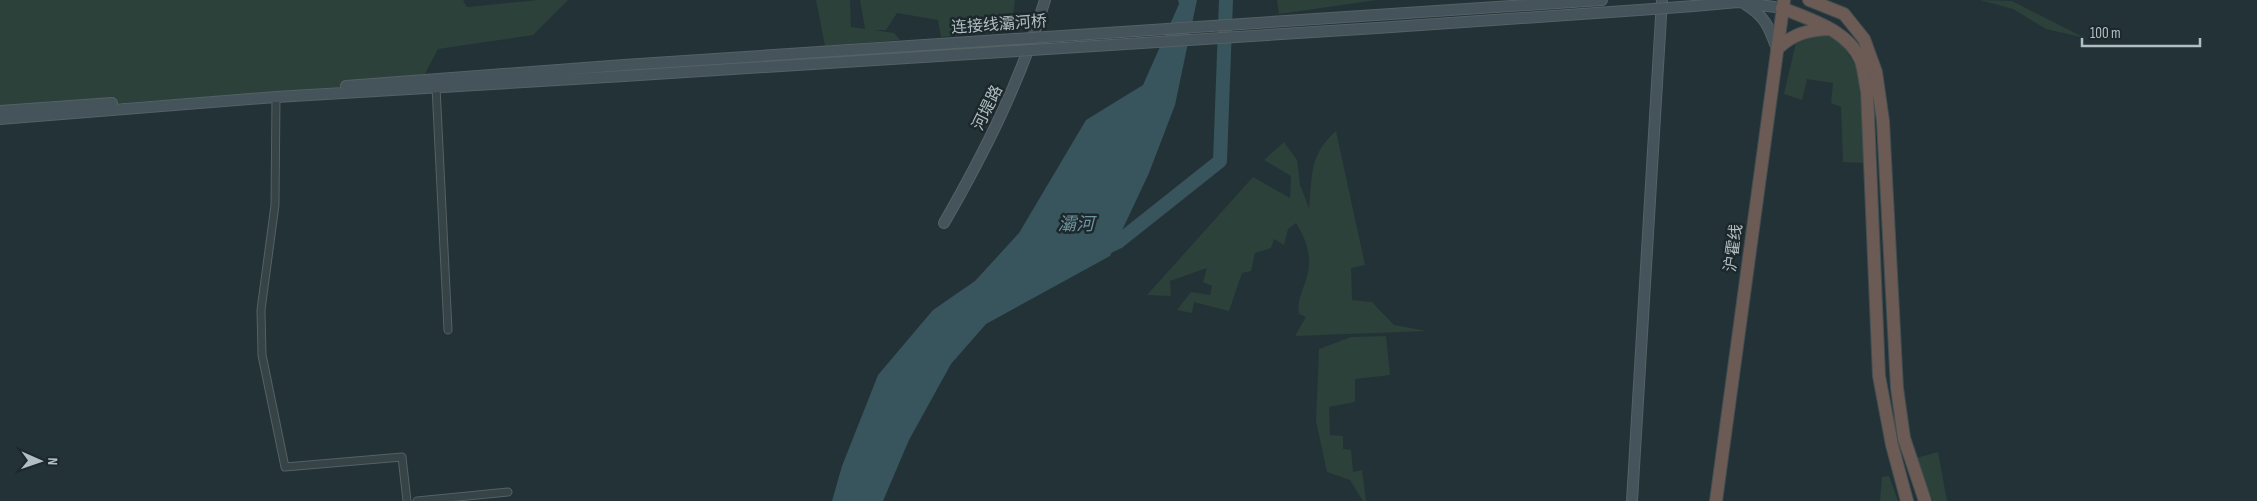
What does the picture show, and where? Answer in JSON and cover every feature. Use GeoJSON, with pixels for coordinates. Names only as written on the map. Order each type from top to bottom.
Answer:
{"type":"FeatureCollection","features":[{"type":"Feature","properties":{"kind":"highway"},"geometry":{"type":"LineString","coordinates":[[1809,0],[1826,4],[1844,14],[1864,39],[1876,72],[1884,121],[1897,388],[1904,438],[1925,501]]}},
{"type":"Feature","properties":{"kind":"highway"},"geometry":{"type":"LineString","coordinates":[[1783,4],[1831,29],[1849,42],[1861,62],[1867,92],[1880,376],[1892,445],[1907,501]]}},
{"type":"Feature","properties":{"kind":"highway","name":"沪霍线"},"geometry":{"type":"LineString","coordinates":[[1716,501],[1783,4]]}},
{"type":"Feature","properties":{"kind":"highway"},"geometry":{"type":"LineString","coordinates":[[1777,49],[1796,34],[1804,31],[1831,29]]}},
{"type":"Feature","properties":{"kind":"main road","name":"河堤路"},"geometry":{"type":"LineString","coordinates":[[944,223],[973,173],[1010,99],[1027,57],[1045,0]]}},
{"type":"Feature","properties":{"kind":"main road","name":"连接线灞河桥"},"geometry":{"type":"LineString","coordinates":[[624,70],[1602,0]]}},
{"type":"Feature","properties":{"kind":"main road"},"geometry":{"type":"LineString","coordinates":[[1632,501],[1662,0]]}},
{"type":"Feature","properties":{"kind":"main road","name":"连接线灞河桥"},"geometry":{"type":"LineString","coordinates":[[624,70],[1376,28],[1742,2],[1783,4]]}},
{"type":"Feature","properties":{"kind":"main road"},"geometry":{"type":"LineString","coordinates":[[1742,2],[1760,13],[1777,49]]}},
{"type":"Feature","properties":{"kind":"main road"},"geometry":{"type":"LineString","coordinates":[[0,119],[276,97],[436,87],[624,70]]}},
{"type":"Feature","properties":{"kind":"main road"},"geometry":{"type":"LineString","coordinates":[[0,111],[624,70]]}},
{"type":"Feature","properties":{"kind":"street"},"geometry":{"type":"LineString","coordinates":[[436,87],[448,330]]}},
{"type":"Feature","properties":{"kind":"street"},"geometry":{"type":"LineString","coordinates":[[276,97],[276,205],[261,310],[262,355],[285,467],[402,457],[407,501]]}},
{"type":"Feature","properties":{"kind":"street"},"geometry":{"type":"LineString","coordinates":[[417,501],[508,492]]}},
{"type":"Feature","properties":{"kind":"green space"},"geometry":{"type":"Polygon","coordinates":[[[0,0],[465,0],[463,1],[467,7],[538,0],[568,0],[533,35],[438,49],[421,81],[0,112],[0,0]]]}},
{"type":"Feature","properties":{"kind":"green space"},"geometry":{"type":"Polygon","coordinates":[[[816,0],[850,0],[851,27],[865,29],[860,0],[1015,0],[1011,31],[941,37],[938,20],[897,13],[886,30],[874,30],[894,33],[900,40],[825,46],[816,0]]]}},
{"type":"Feature","properties":{"kind":"green space"},"geometry":{"type":"Polygon","coordinates":[[[1277,0],[1377,0],[1279,14],[1277,0]]]}},
{"type":"Feature","properties":{"kind":"green space"},"geometry":{"type":"Polygon","coordinates":[[[1980,0],[2012,1],[2085,38],[2046,29],[2013,9],[1980,0]]]}},
{"type":"Feature","properties":{"kind":"green space"},"geometry":{"type":"Polygon","coordinates":[[[1820,32],[1838,38],[1858,70],[1865,163],[1843,162],[1841,107],[1831,103],[1833,83],[1807,79],[1802,100],[1784,94],[1797,38],[1820,32]]]}},
{"type":"Feature","properties":{"kind":"green space"},"geometry":{"type":"Polygon","coordinates":[[[1336,131],[1365,265],[1351,268],[1352,300],[1372,302],[1394,325],[1427,331],[1295,336],[1306,317],[1299,314],[1299,305],[1309,264],[1306,243],[1296,223],[1288,229],[1284,245],[1274,239],[1271,248],[1255,253],[1251,271],[1242,273],[1229,311],[1194,302],[1192,313],[1177,310],[1191,292],[1210,295],[1212,286],[1203,282],[1207,268],[1170,281],[1171,296],[1147,295],[1253,177],[1290,198],[1291,176],[1264,160],[1284,142],[1297,160],[1300,185],[1309,208],[1316,158],[1327,140],[1336,131]]]}},
{"type":"Feature","properties":{"kind":"green space"},"geometry":{"type":"Polygon","coordinates":[[[1386,336],[1390,375],[1355,379],[1355,402],[1329,407],[1330,435],[1343,436],[1343,449],[1351,450],[1353,472],[1362,470],[1366,501],[1363,501],[1350,480],[1327,472],[1316,421],[1319,349],[1351,337],[1386,336]]]}},
{"type":"Feature","properties":{"kind":"green space"},"geometry":{"type":"Polygon","coordinates":[[[1938,452],[1947,501],[1933,501],[1916,458],[1938,452]]]}},
{"type":"Feature","properties":{"kind":"green space"},"geometry":{"type":"Polygon","coordinates":[[[1889,476],[1898,501],[1880,501],[1882,477],[1889,476]]]}},
{"type":"Feature","properties":{"kind":"water","name":"灞河"},"geometry":{"type":"Polygon","coordinates":[[[1178,0],[1197,0],[1175,105],[1149,173],[1110,256],[986,324],[951,364],[909,440],[883,501],[832,501],[842,466],[878,375],[933,310],[975,281],[1019,233],[1086,120],[1143,85],[1179,4],[1178,0]]]}},
{"type":"Feature","properties":{"kind":"waterway","name":"灞河"},"geometry":{"type":"LineString","coordinates":[[1101,250],[1118,242],[1220,161],[1226,0]]}}]}
